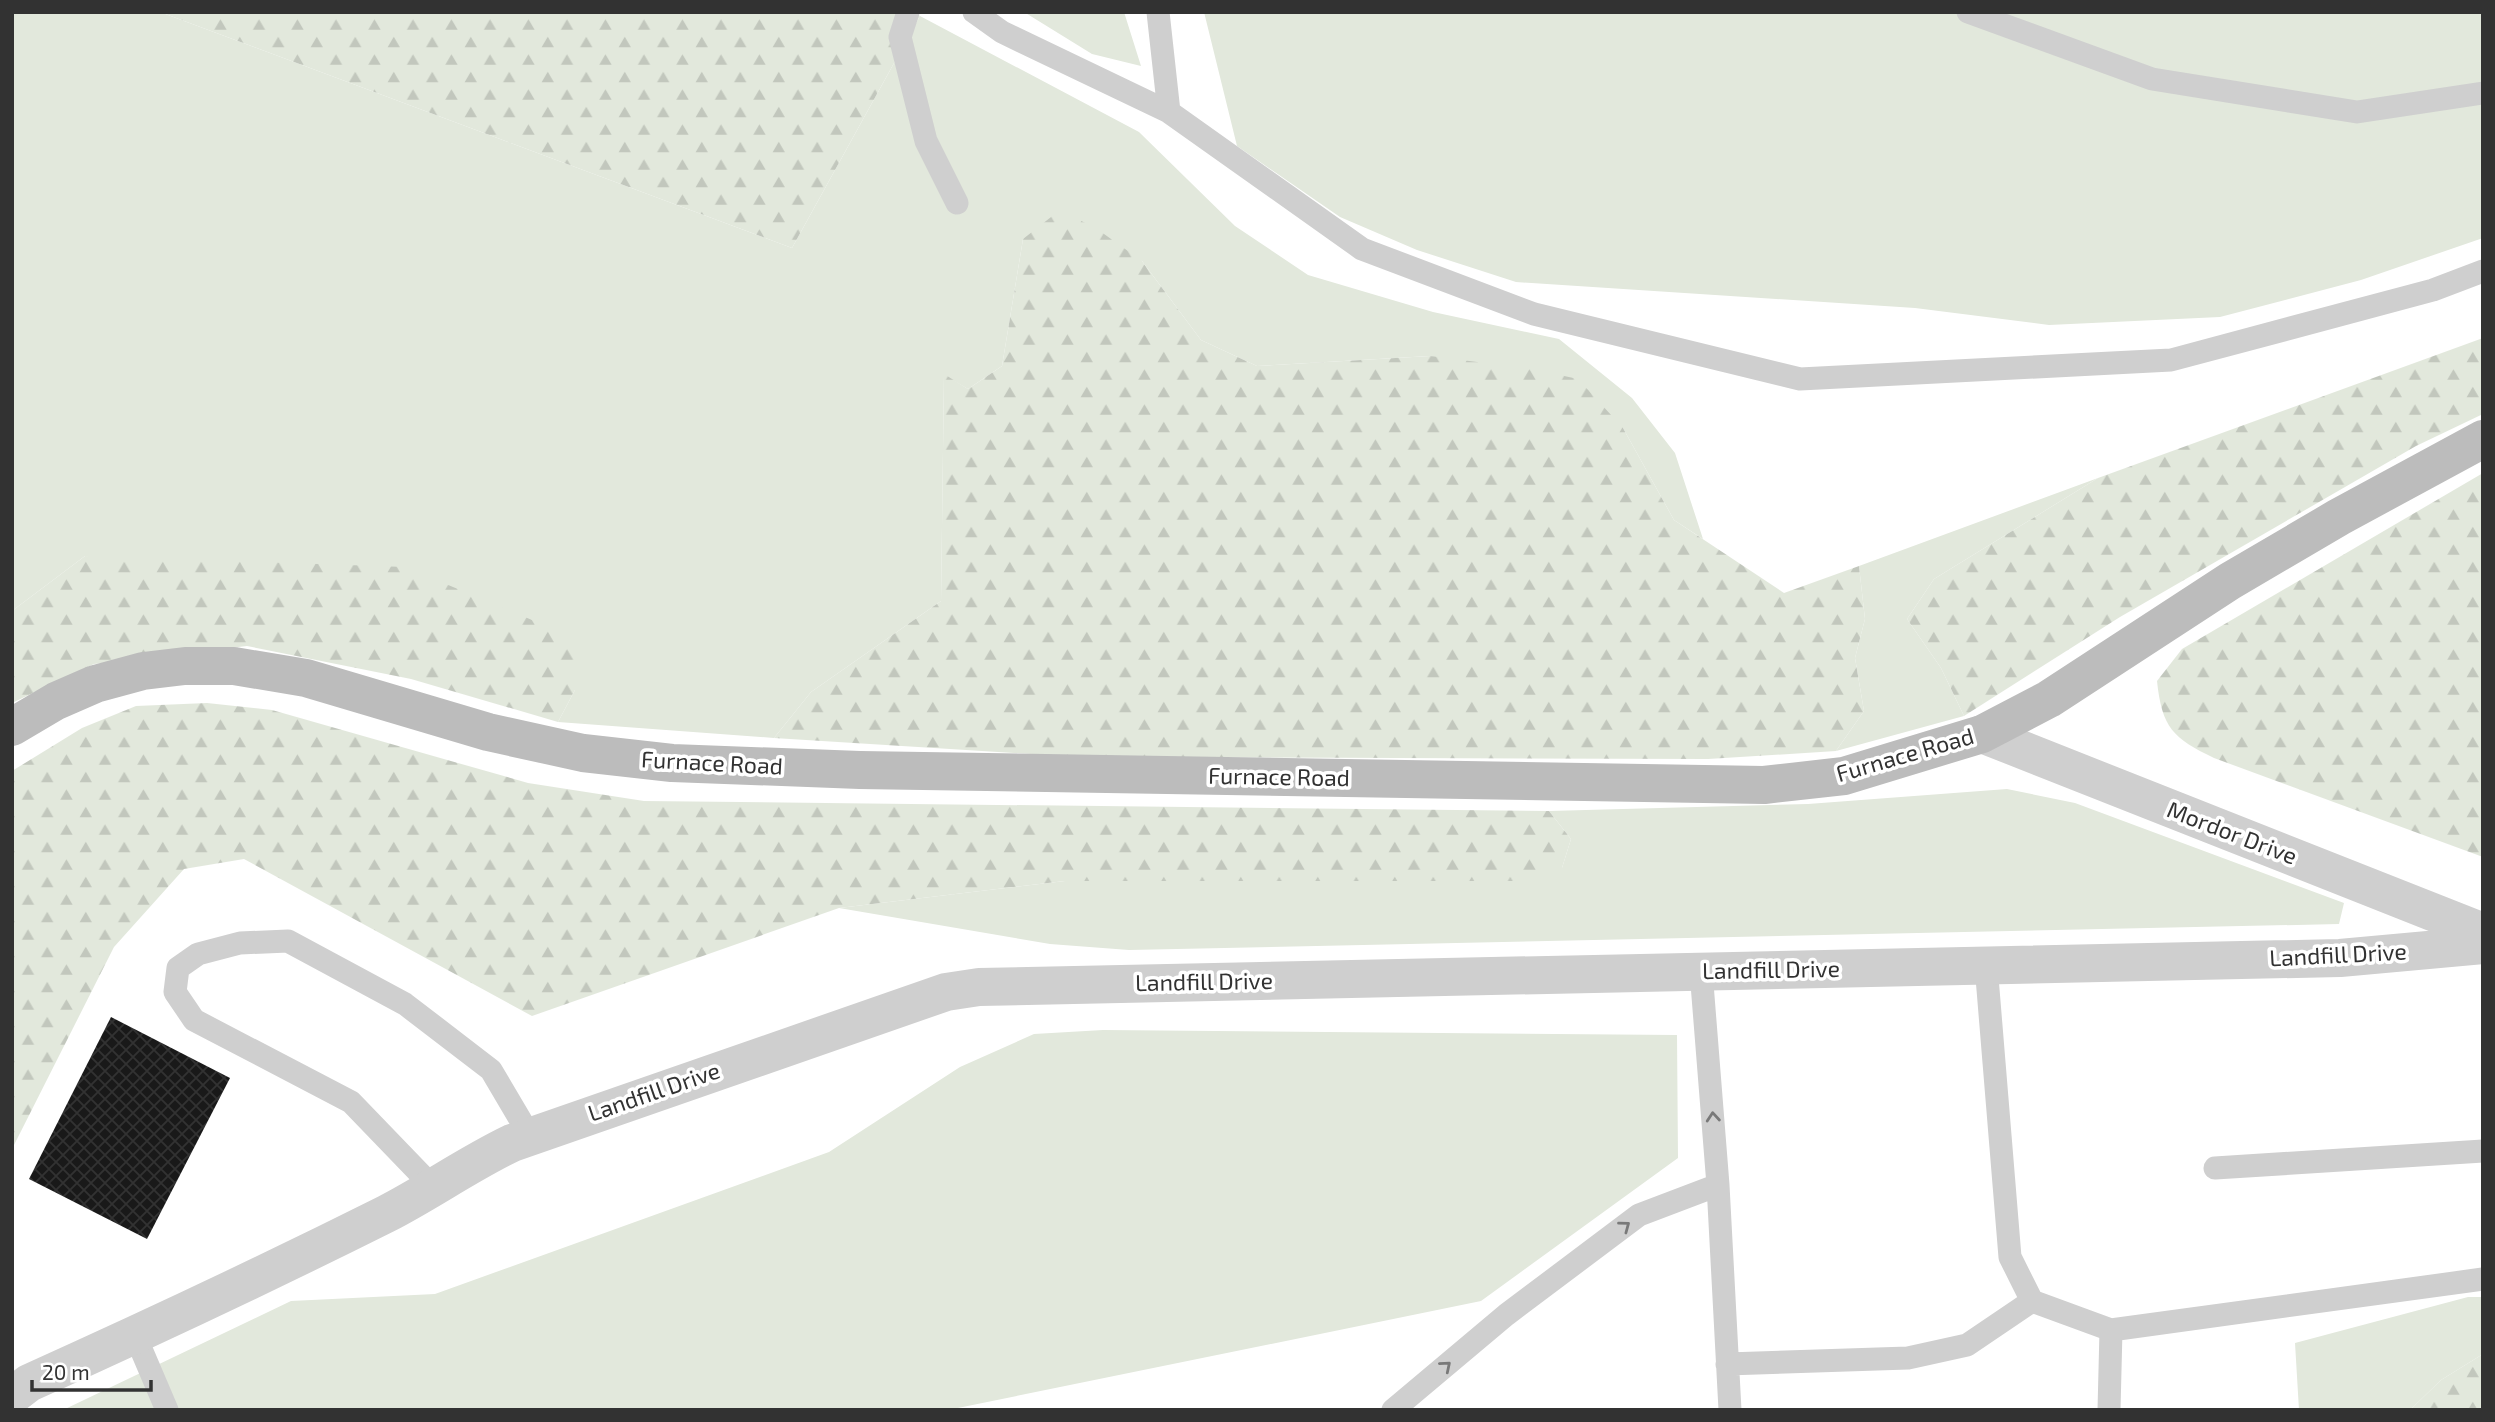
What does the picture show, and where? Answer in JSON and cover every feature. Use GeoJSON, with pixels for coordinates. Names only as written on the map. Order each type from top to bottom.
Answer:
{"type":"FeatureCollection","features":[{"type":"Feature","properties":{"kind":"main road","name":"Furnace Road"},"geometry":{"type":"LineString","coordinates":[[12,727],[56,701],[107,681],[143,671],[186,666],[234,666],[306,678],[488,732],[583,753],[726,765],[1764,785],[1844,776],[1982,734],[2049,699],[2230,582],[2339,517],[2483,439]]}},
{"type":"Feature","properties":{"kind":"street","name":"Mordor Drive"},"geometry":{"type":"LineString","coordinates":[[1982,734],[2483,932]]}},
{"type":"Feature","properties":{"kind":"street","name":"Landfill Drive"},"geometry":{"type":"LineString","coordinates":[[12,1396],[29,1383],[228,1293],[390,1212],[471,1162],[530,1136],[946,992],[979,987],[2340,958],[2483,945]]}},
{"type":"Feature","properties":{"kind":"lane"},"geometry":{"type":"LineString","coordinates":[[908,12],[900,37],[926,141],[957,203]]}},
{"type":"Feature","properties":{"kind":"lane"},"geometry":{"type":"LineString","coordinates":[[974,12],[1002,32],[1169,112],[1362,249],[1534,314],[1800,379],[2171,360],[2433,290],[2483,271]]}},
{"type":"Feature","properties":{"kind":"lane"},"geometry":{"type":"LineString","coordinates":[[1158,12],[1169,112]]}},
{"type":"Feature","properties":{"kind":"lane"},"geometry":{"type":"LineString","coordinates":[[1968,12],[2152,79],[2180,84],[2357,111],[2483,93]]}},
{"type":"Feature","properties":{"kind":"lane"},"geometry":{"type":"LineString","coordinates":[[432,1186],[351,1102],[194,1020],[174,992],[178,968],[198,954],[240,943],[288,941],[405,1004],[491,1070],[530,1136]]}},
{"type":"Feature","properties":{"kind":"lane"},"geometry":{"type":"LineString","coordinates":[[1986,965],[2010,1257],[2032,1301],[2111,1330],[2483,1279]]}},
{"type":"Feature","properties":{"kind":"lane"},"geometry":{"type":"LineString","coordinates":[[1701,971],[1718,1185],[1730,1410]]}},
{"type":"Feature","properties":{"kind":"lane"},"geometry":{"type":"LineString","coordinates":[[2215,1168],[2483,1151]]}},
{"type":"Feature","properties":{"kind":"lane"},"geometry":{"type":"LineString","coordinates":[[1393,1410],[1506,1315],[1639,1215],[1718,1185]]}},
{"type":"Feature","properties":{"kind":"lane"},"geometry":{"type":"LineString","coordinates":[[1727,1364],[1908,1358],[1967,1345],[2032,1301]]}},
{"type":"Feature","properties":{"kind":"lane"},"geometry":{"type":"LineString","coordinates":[[2109,1410],[2111,1330]]}},
{"type":"Feature","properties":{"kind":"lane"},"geometry":{"type":"LineString","coordinates":[[135,1335],[167,1410]]}},
{"type":"Feature","properties":{"kind":"green space"},"geometry":{"type":"Polygon","coordinates":[[[12,12],[160,12],[792,248],[920,16],[1139,132],[1235,226],[1308,275],[1433,312],[1559,339],[1632,398],[1675,453],[1703,539],[1674,520],[1623,428],[1430,356],[1257,366],[1201,340],[1142,261],[1023,239],[1002,366],[968,389],[944,375],[941,601],[811,692],[774,738],[558,722],[575,690],[85,556],[12,611],[12,12]]]}},
{"type":"Feature","properties":{"kind":"green space"},"geometry":{"type":"Polygon","coordinates":[[[160,12],[914,12],[920,16],[792,248],[160,12]]]}},
{"type":"Feature","properties":{"kind":"green space"},"geometry":{"type":"Polygon","coordinates":[[[1024,12],[1124,12],[1141,66],[1092,54],[1024,12]]]}},
{"type":"Feature","properties":{"kind":"green space"},"geometry":{"type":"Polygon","coordinates":[[[1204,12],[2483,12],[2483,238],[2361,280],[2220,317],[2049,325],[1915,308],[1516,282],[1417,250],[1340,217],[1237,146],[1204,12]]]}},
{"type":"Feature","properties":{"kind":"green space"},"geometry":{"type":"Polygon","coordinates":[[[1060,210],[1097,229],[1142,261],[1201,340],[1257,366],[1430,356],[1532,369],[1578,379],[1623,428],[1674,520],[1784,593],[1859,566],[1865,619],[1855,658],[1864,711],[1836,751],[1708,759],[1080,757],[774,738],[811,692],[941,601],[944,374],[968,389],[1002,366],[1023,239],[1060,210]]]}},
{"type":"Feature","properties":{"kind":"green space"},"geometry":{"type":"Polygon","coordinates":[[[2483,338],[2483,414],[2416,446],[2120,617],[1964,716],[1941,668],[1907,619],[1934,579],[2098,478],[2483,338]]]}},
{"type":"Feature","properties":{"kind":"green space"},"geometry":{"type":"Polygon","coordinates":[[[2483,473],[2483,857],[2214,758],[2189,744],[2172,730],[2162,710],[2157,681],[2182,649],[2483,473]]]}},
{"type":"Feature","properties":{"kind":"green space"},"geometry":{"type":"Polygon","coordinates":[[[2098,478],[1934,579],[1907,619],[1941,668],[1964,716],[1836,751],[1864,711],[1855,658],[1865,619],[1859,566],[2098,478]]]}},
{"type":"Feature","properties":{"kind":"green space"},"geometry":{"type":"Polygon","coordinates":[[[85,556],[405,567],[544,625],[574,650],[575,690],[558,722],[411,679],[247,646],[94,664],[12,703],[12,611],[85,556]]]}},
{"type":"Feature","properties":{"kind":"green space"},"geometry":{"type":"Polygon","coordinates":[[[207,703],[272,710],[528,783],[644,801],[1549,811],[1571,839],[1562,868],[1528,881],[1065,881],[839,908],[532,1016],[244,859],[184,869],[114,947],[12,1149],[12,771],[82,728],[136,706],[207,703]]]}},
{"type":"Feature","properties":{"kind":"green space"},"geometry":{"type":"Polygon","coordinates":[[[2007,789],[2075,803],[2344,903],[2339,924],[1129,950],[1050,944],[839,908],[1065,881],[1562,868],[1571,839],[1549,811],[1808,804],[2007,789]]]}},
{"type":"Feature","properties":{"kind":"green space"},"geometry":{"type":"Polygon","coordinates":[[[1103,1030],[1677,1035],[1678,1158],[1481,1301],[948,1410],[63,1410],[291,1301],[435,1294],[829,1152],[960,1067],[1034,1034],[1103,1030]]]}},
{"type":"Feature","properties":{"kind":"green space"},"geometry":{"type":"Polygon","coordinates":[[[2468,1297],[2483,1297],[2483,1354],[2441,1380],[2410,1410],[2299,1410],[2295,1343],[2468,1297]]]}},
{"type":"Feature","properties":{"kind":"green space"},"geometry":{"type":"Polygon","coordinates":[[[2483,1354],[2483,1410],[2410,1410],[2441,1380],[2483,1354]]]}},
{"type":"Feature","properties":{"kind":"building"},"geometry":{"type":"Polygon","coordinates":[[[111,1017],[230,1078],[147,1239],[29,1179],[111,1017]]]}}]}
